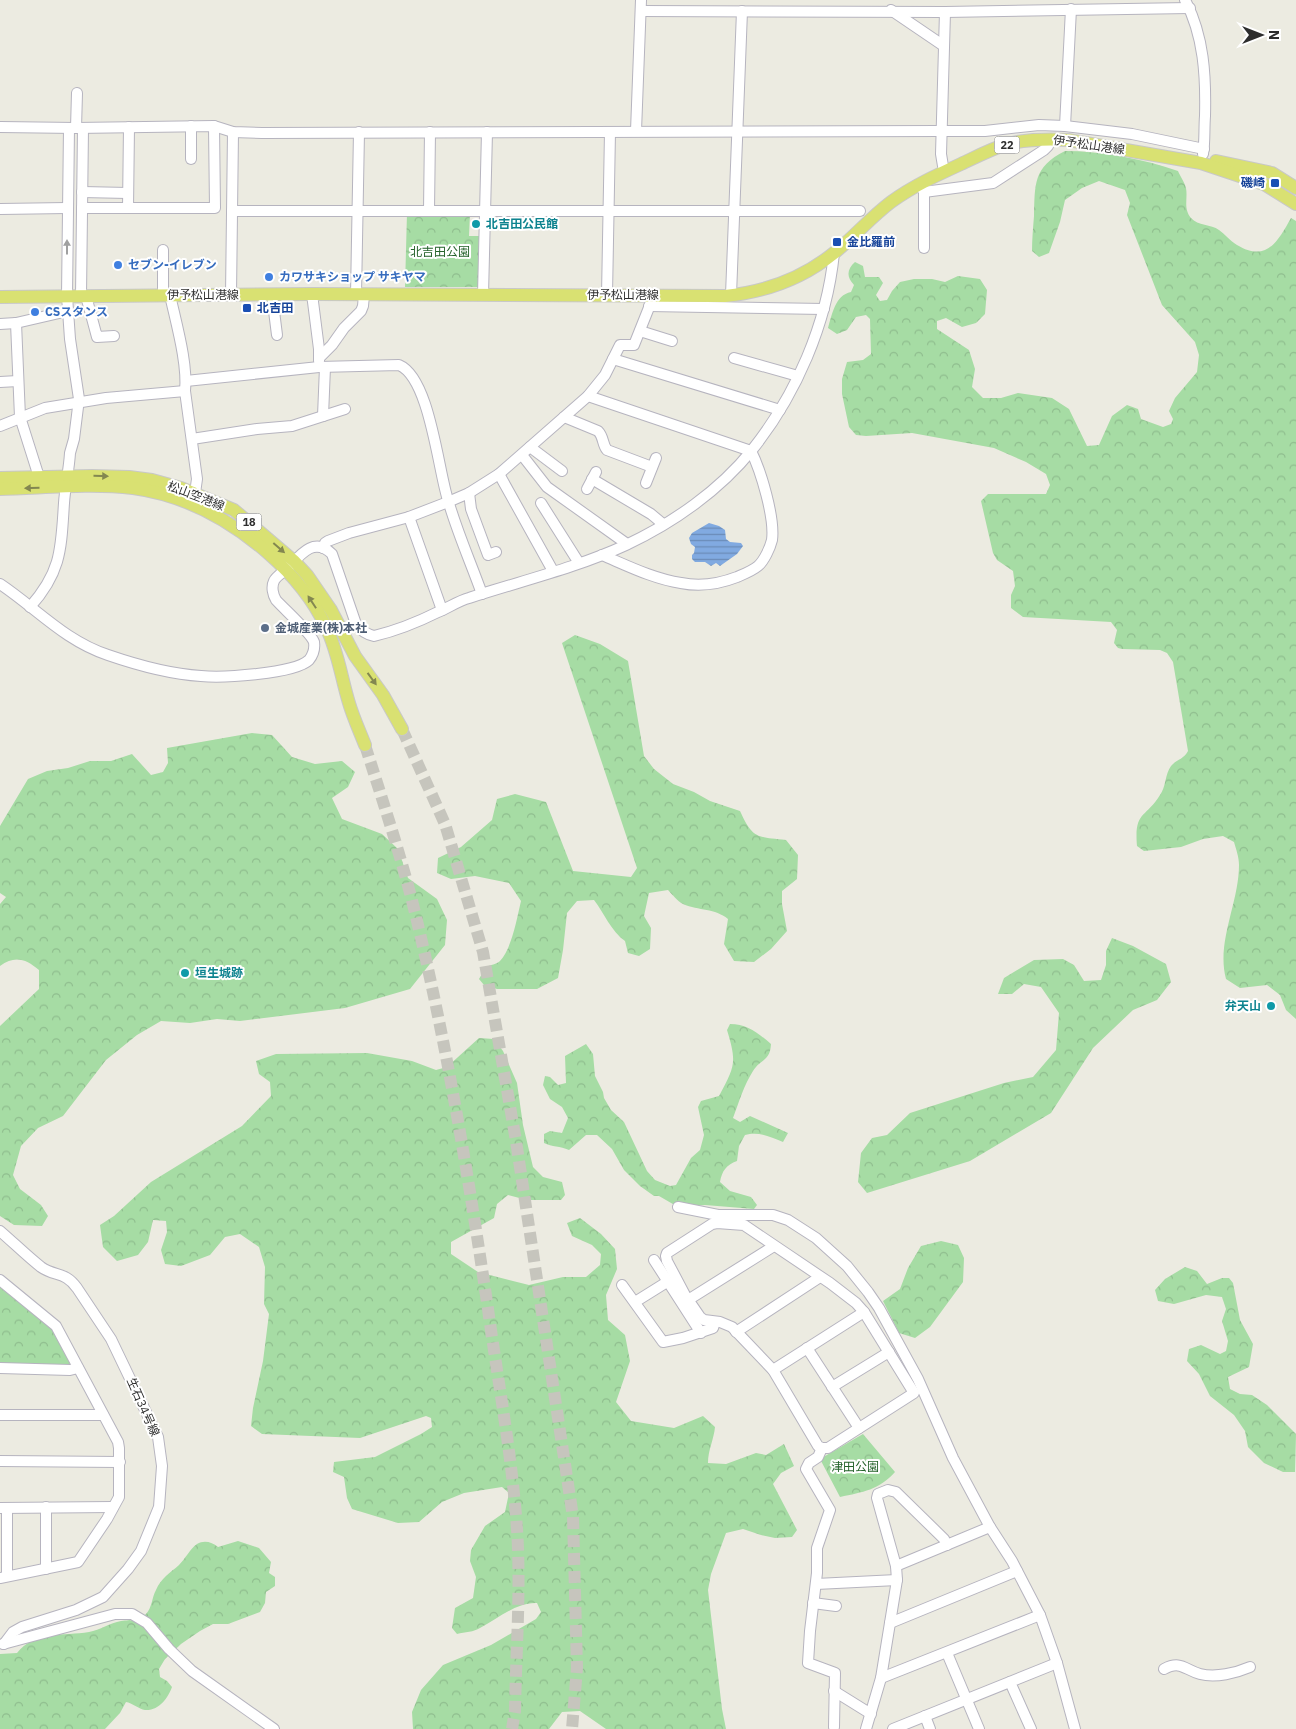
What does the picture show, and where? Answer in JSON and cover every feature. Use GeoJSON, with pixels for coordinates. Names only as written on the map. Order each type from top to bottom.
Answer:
{"type":"FeatureCollection","features":[{"type":"Feature","properties":{"kind":"main road","name":"伊予松山港線"},"geometry":{"type":"LineString","coordinates":[[0,297],[312,294],[607,295],[651,301],[738,294],[760,290],[791,279],[815,266],[834,253],[891,202],[922,188],[946,171],[992,149],[1008,144],[1051,139],[1068,140],[1201,163],[1264,184],[1296,204]]}},
{"type":"Feature","properties":{"kind":"main road","name":"伊予松山港線"},"geometry":{"type":"LineString","coordinates":[[1201,163],[1214,160],[1272,173],[1296,188]]}},
{"type":"Feature","properties":{"kind":"main road","name":"松山空港線"},"geometry":{"type":"LineString","coordinates":[[0,478],[38,477],[67,482],[133,488],[184,501],[205,509],[231,524],[307,575],[331,610],[355,656],[383,695],[402,729]]}},
{"type":"Feature","properties":{"kind":"main road","name":"松山空港線"},"geometry":{"type":"LineString","coordinates":[[0,489],[129,477],[152,480],[195,493],[234,510],[290,565],[326,626],[339,661],[349,704],[365,746]]}},
{"type":"Feature","properties":{"kind":"street"},"geometry":{"type":"LineString","coordinates":[[636,132],[641,5],[742,11],[892,10],[945,12],[1187,4],[1203,52],[1205,79],[1204,150],[1201,163]]}},
{"type":"Feature","properties":{"kind":"street"},"geometry":{"type":"LineString","coordinates":[[1066,126],[1071,9]]}},
{"type":"Feature","properties":{"kind":"street"},"geometry":{"type":"LineString","coordinates":[[892,10],[944,46]]}},
{"type":"Feature","properties":{"kind":"street"},"geometry":{"type":"LineString","coordinates":[[742,11],[734,210],[738,294],[747,308]]}},
{"type":"Feature","properties":{"kind":"street"},"geometry":{"type":"LineString","coordinates":[[945,12],[941,160],[946,171]]}},
{"type":"Feature","properties":{"kind":"street"},"geometry":{"type":"LineString","coordinates":[[30,607],[46,589],[59,554],[63,529],[64,501],[78,403],[67,296],[67,208],[76,128],[77,92]]}},
{"type":"Feature","properties":{"kind":"street"},"geometry":{"type":"LineString","coordinates":[[0,127],[214,126],[233,132],[941,132],[985,131],[1040,125],[1066,126],[1132,134],[1204,150]]}},
{"type":"Feature","properties":{"kind":"street"},"geometry":{"type":"LineString","coordinates":[[191,126],[191,159]]}},
{"type":"Feature","properties":{"kind":"street"},"geometry":{"type":"LineString","coordinates":[[82,208],[215,208],[214,126]]}},
{"type":"Feature","properties":{"kind":"street"},"geometry":{"type":"LineString","coordinates":[[128,208],[129,127]]}},
{"type":"Feature","properties":{"kind":"street"},"geometry":{"type":"LineString","coordinates":[[76,128],[82,192],[83,296],[97,337],[114,336]]}},
{"type":"Feature","properties":{"kind":"street"},"geometry":{"type":"LineString","coordinates":[[231,295],[233,132]]}},
{"type":"Feature","properties":{"kind":"street"},"geometry":{"type":"LineString","coordinates":[[321,364],[344,328],[363,306],[360,295],[357,210],[359,132]]}},
{"type":"Feature","properties":{"kind":"street"},"geometry":{"type":"LineString","coordinates":[[428,210],[430,132]]}},
{"type":"Feature","properties":{"kind":"street"},"geometry":{"type":"LineString","coordinates":[[483,295],[487,132]]}},
{"type":"Feature","properties":{"kind":"street"},"geometry":{"type":"LineString","coordinates":[[607,295],[610,132]]}},
{"type":"Feature","properties":{"kind":"street"},"geometry":{"type":"LineString","coordinates":[[924,248],[922,188],[996,182],[1044,150],[1051,139]]}},
{"type":"Feature","properties":{"kind":"street"},"geometry":{"type":"LineString","coordinates":[[82,192],[128,193]]}},
{"type":"Feature","properties":{"kind":"street"},"geometry":{"type":"LineString","coordinates":[[0,209],[67,208]]}},
{"type":"Feature","properties":{"kind":"street"},"geometry":{"type":"LineString","coordinates":[[232,210],[860,211]]}},
{"type":"Feature","properties":{"kind":"street"},"geometry":{"type":"LineString","coordinates":[[163,250],[166,295],[179,336],[197,479],[195,493]]}},
{"type":"Feature","properties":{"kind":"street"},"geometry":{"type":"LineString","coordinates":[[0,584],[70,637],[106,655],[173,673],[217,677],[264,673],[300,666],[313,655],[312,637],[276,600],[272,593],[274,581],[309,548],[324,548],[332,554],[356,624],[366,634],[374,636],[466,599],[602,555],[627,544],[663,524],[720,484],[751,451],[780,410],[808,356],[824,309],[831,279],[834,253]]}},
{"type":"Feature","properties":{"kind":"street"},"geometry":{"type":"LineString","coordinates":[[312,294],[321,364],[323,416]]}},
{"type":"Feature","properties":{"kind":"street"},"geometry":{"type":"LineString","coordinates":[[272,295],[276,335]]}},
{"type":"Feature","properties":{"kind":"street"},"geometry":{"type":"LineString","coordinates":[[324,548],[325,543],[328,541],[349,533],[409,516],[470,493],[499,474],[588,396],[605,375],[620,346],[634,346],[651,301],[747,308],[824,309]]}},
{"type":"Feature","properties":{"kind":"street"},"geometry":{"type":"LineString","coordinates":[[0,324],[68,311]]}},
{"type":"Feature","properties":{"kind":"street"},"geometry":{"type":"LineString","coordinates":[[16,322],[20,416],[38,477]]}},
{"type":"Feature","properties":{"kind":"street"},"geometry":{"type":"LineString","coordinates":[[640,331],[672,341]]}},
{"type":"Feature","properties":{"kind":"street"},"geometry":{"type":"LineString","coordinates":[[734,358],[798,376]]}},
{"type":"Feature","properties":{"kind":"street"},"geometry":{"type":"LineString","coordinates":[[613,359],[780,410]]}},
{"type":"Feature","properties":{"kind":"street"},"geometry":{"type":"LineString","coordinates":[[0,426],[20,416],[45,408],[321,364],[399,365],[410,373],[430,420],[448,502],[482,594]]}},
{"type":"Feature","properties":{"kind":"street"},"geometry":{"type":"LineString","coordinates":[[0,382],[18,381]]}},
{"type":"Feature","properties":{"kind":"street"},"geometry":{"type":"LineString","coordinates":[[588,396],[751,451],[757,462],[770,515],[772,539],[767,554],[758,566],[725,582],[706,585],[682,583],[632,568],[602,555]]}},
{"type":"Feature","properties":{"kind":"street"},"geometry":{"type":"LineString","coordinates":[[192,439],[257,429],[292,426],[345,409]]}},
{"type":"Feature","properties":{"kind":"street"},"geometry":{"type":"LineString","coordinates":[[564,417],[598,431],[602,435],[604,446],[607,450],[654,463],[646,483]]}},
{"type":"Feature","properties":{"kind":"street"},"geometry":{"type":"LineString","coordinates":[[530,447],[562,470]]}},
{"type":"Feature","properties":{"kind":"street"},"geometry":{"type":"LineString","coordinates":[[522,455],[548,487],[627,544]]}},
{"type":"Feature","properties":{"kind":"street"},"geometry":{"type":"LineString","coordinates":[[499,474],[553,571]]}},
{"type":"Feature","properties":{"kind":"street"},"geometry":{"type":"LineString","coordinates":[[587,489],[594,476],[663,524]]}},
{"type":"Feature","properties":{"kind":"street"},"geometry":{"type":"LineString","coordinates":[[470,493],[471,509],[488,555],[496,552]]}},
{"type":"Feature","properties":{"kind":"street"},"geometry":{"type":"LineString","coordinates":[[541,503],[579,563]]}},
{"type":"Feature","properties":{"kind":"street"},"geometry":{"type":"LineString","coordinates":[[409,516],[442,610]]}},
{"type":"Feature","properties":{"kind":"street"},"geometry":{"type":"LineString","coordinates":[[678,1207],[718,1215],[773,1215],[788,1220],[816,1238],[847,1266],[879,1308],[918,1379],[919,1393]]}},
{"type":"Feature","properties":{"kind":"street"},"geometry":{"type":"LineString","coordinates":[[919,1393],[828,1448],[818,1446],[773,1370],[736,1332],[726,1324],[704,1320],[688,1300],[666,1256],[667,1253],[712,1224],[744,1225],[856,1303],[864,1312],[889,1352],[919,1393],[990,1527],[1017,1571],[1040,1615],[1058,1662],[1075,1729]]}},
{"type":"Feature","properties":{"kind":"street","name":"生石34号線"},"geometry":{"type":"LineString","coordinates":[[0,1231],[43,1269],[66,1276],[77,1288],[111,1340],[132,1380],[158,1437],[162,1466],[159,1507],[140,1551],[128,1569],[104,1597],[76,1610],[33,1622],[13,1632],[2,1644]]}},
{"type":"Feature","properties":{"kind":"street"},"geometry":{"type":"LineString","coordinates":[[688,1300],[774,1246]]}},
{"type":"Feature","properties":{"kind":"street"},"geometry":{"type":"LineString","coordinates":[[654,1260],[701,1332]]}},
{"type":"Feature","properties":{"kind":"street"},"geometry":{"type":"LineString","coordinates":[[736,1332],[820,1277]]}},
{"type":"Feature","properties":{"kind":"street"},"geometry":{"type":"LineString","coordinates":[[0,1280],[56,1326],[118,1442],[120,1462],[119,1497],[113,1507],[78,1562],[3,1577],[3,1508],[113,1507]]}},
{"type":"Feature","properties":{"kind":"street"},"geometry":{"type":"LineString","coordinates":[[635,1302],[667,1282]]}},
{"type":"Feature","properties":{"kind":"street"},"geometry":{"type":"LineString","coordinates":[[622,1286],[663,1342],[683,1338],[713,1328],[715,1322]]}},
{"type":"Feature","properties":{"kind":"street"},"geometry":{"type":"LineString","coordinates":[[773,1370],[864,1312]]}},
{"type":"Feature","properties":{"kind":"street"},"geometry":{"type":"LineString","coordinates":[[807,1348],[859,1428]]}},
{"type":"Feature","properties":{"kind":"street"},"geometry":{"type":"LineString","coordinates":[[832,1388],[889,1352]]}},
{"type":"Feature","properties":{"kind":"street"},"geometry":{"type":"LineString","coordinates":[[0,1368],[70,1370],[78,1368]]}},
{"type":"Feature","properties":{"kind":"street"},"geometry":{"type":"LineString","coordinates":[[0,1415],[104,1415]]}},
{"type":"Feature","properties":{"kind":"street"},"geometry":{"type":"LineString","coordinates":[[822,1448],[818,1457],[809,1463],[806,1469],[830,1510],[817,1548],[818,1566],[808,1663],[835,1673],[834,1727]]}},
{"type":"Feature","properties":{"kind":"street"},"geometry":{"type":"LineString","coordinates":[[0,1461],[120,1462]]}},
{"type":"Feature","properties":{"kind":"street"},"geometry":{"type":"LineString","coordinates":[[866,1729],[881,1678],[897,1580],[896,1566],[877,1498],[878,1494],[888,1490],[896,1492],[944,1539],[947,1545]]}},
{"type":"Feature","properties":{"kind":"street"},"geometry":{"type":"LineString","coordinates":[[46,1507],[46,1568]]}},
{"type":"Feature","properties":{"kind":"street"},"geometry":{"type":"LineString","coordinates":[[896,1566],[990,1527]]}},
{"type":"Feature","properties":{"kind":"street"},"geometry":{"type":"LineString","coordinates":[[890,1622],[1017,1571]]}},
{"type":"Feature","properties":{"kind":"street"},"geometry":{"type":"LineString","coordinates":[[816,1584],[897,1580]]}},
{"type":"Feature","properties":{"kind":"street"},"geometry":{"type":"LineString","coordinates":[[813,1603],[836,1606]]}},
{"type":"Feature","properties":{"kind":"street"},"geometry":{"type":"LineString","coordinates":[[2,1644],[115,1614],[132,1614],[147,1623],[169,1649],[192,1671],[274,1729]]}},
{"type":"Feature","properties":{"kind":"street"},"geometry":{"type":"LineString","coordinates":[[881,1678],[1040,1615]]}},
{"type":"Feature","properties":{"kind":"street"},"geometry":{"type":"LineString","coordinates":[[947,1653],[979,1729]]}},
{"type":"Feature","properties":{"kind":"street"},"geometry":{"type":"LineString","coordinates":[[893,1729],[1058,1662]]}},
{"type":"Feature","properties":{"kind":"street"},"geometry":{"type":"LineString","coordinates":[[1164,1669],[1175,1665],[1188,1668],[1201,1675],[1216,1675],[1234,1673],[1250,1667]]}},
{"type":"Feature","properties":{"kind":"street"},"geometry":{"type":"LineString","coordinates":[[1010,1682],[1031,1729]]}},
{"type":"Feature","properties":{"kind":"street"},"geometry":{"type":"LineString","coordinates":[[834,1691],[871,1714]]}},
{"type":"Feature","properties":{"kind":"street"},"geometry":{"type":"LineString","coordinates":[[925,1716],[930,1729]]}},
{"type":"Feature","properties":{"kind":"green space"},"geometry":{"type":"Polygon","coordinates":[[[1065,151],[1122,156],[1178,171],[1185,184],[1186,207],[1191,218],[1194,221],[1216,228],[1234,243],[1247,250],[1256,252],[1270,247],[1291,218],[1296,221],[1296,1019],[1286,1010],[1280,995],[1267,985],[1240,988],[1226,979],[1224,951],[1236,894],[1239,865],[1234,842],[1223,836],[1203,839],[1181,847],[1144,851],[1137,846],[1137,827],[1139,821],[1162,792],[1171,766],[1188,751],[1173,662],[1167,653],[1160,650],[1118,648],[1114,643],[1117,630],[1111,622],[1023,617],[1011,608],[1011,595],[1015,586],[1013,571],[997,560],[993,553],[981,501],[988,494],[1046,494],[1050,485],[1046,474],[1026,462],[994,448],[912,433],[856,435],[849,427],[842,394],[842,379],[847,362],[863,360],[871,354],[870,319],[866,315],[856,317],[847,330],[837,334],[828,328],[838,301],[841,297],[851,292],[854,285],[848,273],[850,267],[855,262],[863,266],[865,277],[879,277],[883,283],[876,295],[880,301],[887,300],[900,282],[914,279],[932,279],[945,282],[958,276],[980,279],[987,290],[985,314],[976,323],[962,327],[946,318],[937,321],[937,329],[969,350],[975,369],[972,387],[983,398],[1001,398],[1018,393],[1052,398],[1069,409],[1087,446],[1099,445],[1112,416],[1127,405],[1138,409],[1141,419],[1163,427],[1171,424],[1173,419],[1169,411],[1175,398],[1197,372],[1199,355],[1195,342],[1162,305],[1127,215],[1130,203],[1125,190],[1099,181],[1082,188],[1065,200],[1060,222],[1049,253],[1039,257],[1032,251],[1035,195],[1038,178],[1041,170],[1047,163],[1065,151]]]}},
{"type":"Feature","properties":{"kind":"green space","name":"北吉田公園"},"geometry":{"type":"Polygon","coordinates":[[[407,213],[470,213],[469,236],[479,236],[478,287],[405,287],[407,213]]]}},
{"type":"Feature","properties":{"kind":"green space"},"geometry":{"type":"Polygon","coordinates":[[[575,635],[600,644],[628,661],[644,756],[654,769],[673,784],[710,801],[740,811],[753,832],[762,837],[786,840],[798,855],[797,879],[782,891],[782,904],[787,931],[771,949],[754,962],[734,961],[724,944],[728,919],[712,911],[683,904],[668,890],[649,893],[644,916],[651,928],[650,949],[639,956],[628,953],[625,941],[612,927],[594,900],[577,901],[567,913],[558,978],[537,989],[497,989],[484,985],[479,979],[486,967],[499,962],[508,949],[521,901],[509,883],[475,876],[451,879],[437,873],[438,858],[461,847],[492,820],[497,799],[515,794],[546,802],[573,871],[631,877],[637,868],[562,643],[575,635]]]}},
{"type":"Feature","properties":{"kind":"green space"},"geometry":{"type":"Polygon","coordinates":[[[252,733],[272,735],[292,757],[315,764],[342,761],[355,772],[348,787],[332,798],[342,819],[382,834],[398,849],[408,878],[437,899],[447,920],[445,945],[410,989],[345,1008],[240,1021],[217,1019],[190,1023],[161,1021],[137,1035],[106,1060],[63,1116],[38,1128],[21,1146],[13,1175],[20,1189],[41,1205],[48,1216],[42,1226],[14,1225],[0,1216],[0,1026],[39,989],[39,970],[30,963],[20,960],[11,960],[0,966],[0,904],[6,897],[0,893],[0,826],[28,779],[47,771],[68,768],[90,761],[111,761],[132,754],[151,775],[163,772],[168,763],[167,748],[252,733]]]}},
{"type":"Feature","properties":{"kind":"green space"},"geometry":{"type":"Polygon","coordinates":[[[1112,938],[1133,946],[1166,964],[1171,982],[1157,1000],[1133,1010],[1093,1048],[1051,1113],[970,1161],[867,1193],[858,1182],[861,1153],[872,1138],[887,1135],[910,1113],[1004,1083],[1033,1077],[1056,1050],[1059,1013],[1041,987],[1024,984],[1012,994],[998,994],[1004,978],[1034,960],[1063,959],[1074,965],[1084,981],[1101,980],[1106,965],[1106,951],[1112,938]]]}},
{"type":"Feature","properties":{"kind":"green space"},"geometry":{"type":"Polygon","coordinates":[[[730,1024],[747,1027],[771,1044],[769,1054],[750,1076],[733,1118],[740,1122],[750,1116],[788,1133],[783,1142],[760,1134],[745,1135],[739,1146],[737,1161],[730,1164],[722,1175],[720,1182],[730,1191],[751,1197],[757,1205],[754,1209],[705,1205],[678,1207],[659,1196],[654,1196],[640,1186],[624,1170],[612,1149],[597,1135],[586,1135],[569,1150],[544,1143],[544,1134],[550,1131],[562,1133],[568,1118],[562,1107],[550,1099],[543,1085],[545,1076],[550,1077],[558,1085],[566,1083],[565,1056],[586,1044],[593,1054],[595,1076],[604,1098],[611,1110],[624,1122],[647,1171],[655,1180],[670,1186],[676,1185],[691,1158],[700,1150],[704,1135],[698,1107],[701,1101],[719,1096],[731,1071],[733,1057],[727,1030],[730,1024]]]}},
{"type":"Feature","properties":{"kind":"green space"},"geometry":{"type":"Polygon","coordinates":[[[479,1038],[494,1039],[503,1051],[517,1083],[523,1125],[533,1167],[543,1177],[562,1182],[565,1195],[561,1200],[527,1200],[508,1195],[497,1204],[494,1218],[451,1242],[451,1254],[478,1272],[529,1285],[563,1277],[586,1277],[600,1265],[601,1254],[592,1245],[572,1236],[567,1223],[580,1218],[601,1234],[615,1249],[617,1269],[606,1295],[608,1320],[625,1335],[630,1361],[616,1402],[631,1421],[674,1428],[703,1416],[715,1427],[708,1463],[726,1464],[756,1453],[766,1455],[784,1444],[794,1466],[781,1473],[773,1484],[797,1530],[792,1537],[775,1538],[743,1529],[726,1533],[711,1574],[708,1590],[726,1729],[606,1729],[580,1711],[562,1712],[549,1729],[413,1729],[412,1712],[421,1690],[443,1665],[491,1645],[536,1619],[541,1612],[537,1603],[529,1603],[514,1608],[475,1630],[457,1634],[452,1628],[455,1608],[473,1598],[476,1577],[470,1561],[471,1550],[485,1526],[505,1512],[509,1493],[502,1487],[464,1493],[442,1502],[419,1522],[398,1523],[352,1509],[347,1498],[344,1477],[333,1472],[334,1462],[375,1457],[432,1427],[431,1418],[426,1416],[360,1438],[262,1434],[251,1426],[263,1361],[269,1314],[264,1304],[265,1267],[259,1247],[240,1234],[225,1237],[210,1255],[181,1266],[165,1264],[161,1250],[167,1232],[166,1221],[153,1220],[148,1242],[138,1255],[117,1261],[103,1247],[100,1225],[114,1216],[151,1182],[242,1126],[271,1096],[270,1082],[259,1074],[256,1061],[276,1054],[367,1053],[412,1061],[436,1070],[447,1067],[479,1038]]]}},
{"type":"Feature","properties":{"kind":"green space"},"geometry":{"type":"Polygon","coordinates":[[[941,1241],[958,1245],[964,1258],[963,1282],[930,1327],[915,1338],[899,1333],[883,1301],[900,1289],[908,1268],[921,1246],[941,1241]]]}},
{"type":"Feature","properties":{"kind":"green space"},"geometry":{"type":"Polygon","coordinates":[[[1185,1267],[1197,1271],[1207,1284],[1222,1278],[1229,1278],[1233,1283],[1240,1320],[1253,1344],[1249,1367],[1228,1377],[1230,1389],[1240,1394],[1252,1395],[1267,1405],[1296,1434],[1295,1472],[1283,1472],[1264,1463],[1248,1447],[1245,1431],[1234,1415],[1210,1396],[1199,1374],[1187,1361],[1189,1349],[1201,1345],[1220,1354],[1226,1351],[1228,1341],[1222,1321],[1226,1309],[1222,1297],[1206,1295],[1174,1304],[1158,1301],[1155,1290],[1165,1279],[1185,1267]]]}},
{"type":"Feature","properties":{"kind":"green space"},"geometry":{"type":"Polygon","coordinates":[[[0,1282],[55,1330],[71,1362],[67,1367],[0,1365],[0,1282]]]}},
{"type":"Feature","properties":{"kind":"green space","name":"津田公園"},"geometry":{"type":"Polygon","coordinates":[[[863,1434],[895,1472],[877,1487],[840,1497],[820,1459],[863,1434]]]}},
{"type":"Feature","properties":{"kind":"green space"},"geometry":{"type":"Polygon","coordinates":[[[238,1541],[259,1548],[271,1562],[269,1573],[275,1577],[275,1586],[266,1592],[265,1603],[260,1612],[228,1624],[213,1624],[181,1644],[165,1659],[159,1669],[160,1677],[172,1687],[159,1706],[145,1710],[126,1702],[120,1713],[105,1729],[0,1729],[0,1654],[17,1653],[32,1641],[41,1638],[89,1632],[117,1622],[139,1619],[148,1612],[160,1582],[179,1565],[197,1544],[208,1542],[218,1547],[238,1541]]]}},
{"type":"Feature","properties":{"kind":"water"},"geometry":{"type":"Polygon","coordinates":[[[709,523],[725,530],[726,539],[730,542],[741,543],[743,546],[737,554],[720,566],[716,563],[711,566],[705,562],[695,562],[692,559],[695,547],[691,544],[689,538],[692,533],[709,523]]]}},
{"type":"Feature","properties":{"kind":"tunnel"},"geometry":{"type":"LineString","coordinates":[[402,729],[445,824],[483,952],[516,1141],[573,1517],[577,1668],[572,1729]]}},
{"type":"Feature","properties":{"kind":"tunnel"},"geometry":{"type":"LineString","coordinates":[[365,745],[406,880],[429,973],[457,1116],[488,1309],[508,1446],[517,1529],[519,1574],[518,1620],[515,1711],[512,1729]]}},
{"type":"Feature","properties":{"kind":"place","name":"磯崎"},"geometry":{"type":"Point","coordinates":[1275,183]}},
{"type":"Feature","properties":{"kind":"place","name":"北吉田公民館"},"geometry":{"type":"Point","coordinates":[476,224]}},
{"type":"Feature","properties":{"kind":"place","name":"金比羅前"},"geometry":{"type":"Point","coordinates":[837,242]}},
{"type":"Feature","properties":{"kind":"place","name":"セブン-イレブン"},"geometry":{"type":"Point","coordinates":[118,265]}},
{"type":"Feature","properties":{"kind":"place","name":"カワサキショップ サキヤマ"},"geometry":{"type":"Point","coordinates":[269,277]}},
{"type":"Feature","properties":{"kind":"place","name":"北吉田"},"geometry":{"type":"Point","coordinates":[247,308]}},
{"type":"Feature","properties":{"kind":"place","name":"CSスタンス"},"geometry":{"type":"Point","coordinates":[35,312]}},
{"type":"Feature","properties":{"kind":"place","name":"金城産業(株)本社"},"geometry":{"type":"Point","coordinates":[265,628]}},
{"type":"Feature","properties":{"kind":"place","name":"垣生城跡"},"geometry":{"type":"Point","coordinates":[185,973]}},
{"type":"Feature","properties":{"kind":"place","name":"弁天山"},"geometry":{"type":"Point","coordinates":[1271,1006]}}]}
